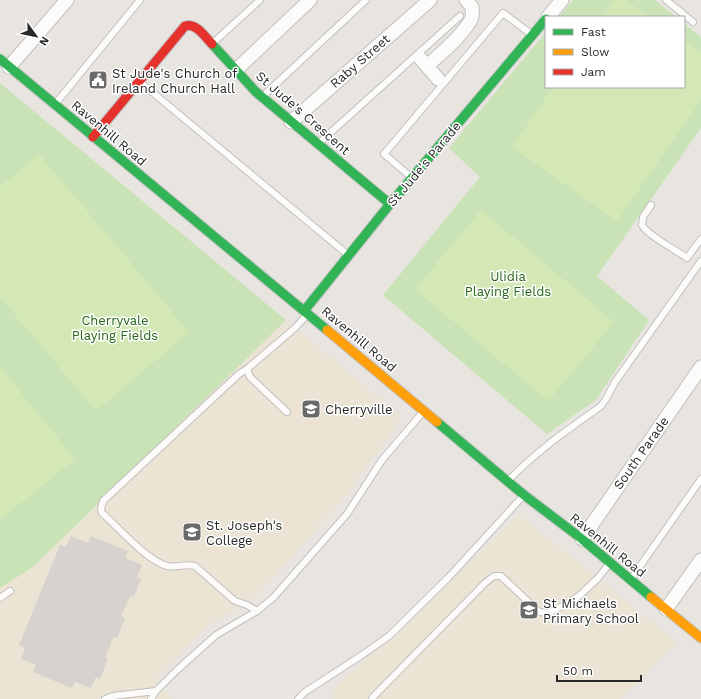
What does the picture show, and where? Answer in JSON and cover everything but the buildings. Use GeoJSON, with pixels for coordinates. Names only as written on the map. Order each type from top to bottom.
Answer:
{"type":"FeatureCollection","features":[{"type":"Feature","properties":{"kind":"main road","name":"St Jude's Parade"},"geometry":{"type":"LineString","coordinates":[[306,312],[390,204],[545,20]]}},
{"type":"Feature","properties":{"kind":"main road","name":"St Jude's Crescent"},"geometry":{"type":"LineString","coordinates":[[93,137],[185,26],[194,26],[262,97],[390,204]]}},
{"type":"Feature","properties":{"kind":"main road","name":"Ravenhill Road"},"geometry":{"type":"LineString","coordinates":[[5,63],[524,495],[582,539],[701,638]]}},
{"type":"Feature","properties":{"kind":"street"},"geometry":{"type":"LineString","coordinates":[[5,63],[67,0]]}},
{"type":"Feature","properties":{"kind":"street"},"geometry":{"type":"LineString","coordinates":[[236,70],[310,0]]}},
{"type":"Feature","properties":{"kind":"street","name":"Raby Street"},"geometry":{"type":"LineString","coordinates":[[291,122],[430,0]]}},
{"type":"Feature","properties":{"kind":"street"},"geometry":{"type":"LineString","coordinates":[[438,79],[424,62],[448,47],[468,23],[472,16],[472,7],[466,0]]}},
{"type":"Feature","properties":{"kind":"street","name":"St Jude's Parade"},"geometry":{"type":"LineString","coordinates":[[549,16],[562,0]]}},
{"type":"Feature","properties":{"kind":"street","name":"South Parade"},"geometry":{"type":"LineString","coordinates":[[582,539],[701,367]]}},
{"type":"Feature","properties":{"kind":"street"},"geometry":{"type":"LineString","coordinates":[[666,609],[701,560]]}},
{"type":"Feature","properties":{"kind":"lane"},"geometry":{"type":"LineString","coordinates":[[55,104],[140,0]]}},
{"type":"Feature","properties":{"kind":"lane"},"geometry":{"type":"LineString","coordinates":[[212,44],[260,0]]}},
{"type":"Feature","properties":{"kind":"lane"},"geometry":{"type":"LineString","coordinates":[[262,97],[366,0]]}},
{"type":"Feature","properties":{"kind":"lane"},"geometry":{"type":"LineString","coordinates":[[666,0],[693,22]]}},
{"type":"Feature","properties":{"kind":"lane"},"geometry":{"type":"LineString","coordinates":[[412,178],[384,154],[503,13],[532,35]]}},
{"type":"Feature","properties":{"kind":"lane"},"geometry":{"type":"LineString","coordinates":[[318,144],[460,16]]}},
{"type":"Feature","properties":{"kind":"lane"},"geometry":{"type":"LineString","coordinates":[[139,81],[349,255]]}},
{"type":"Feature","properties":{"kind":"lane"},"geometry":{"type":"LineString","coordinates":[[652,205],[643,216],[642,224],[644,228],[664,243],[687,258],[701,239]]}},
{"type":"Feature","properties":{"kind":"lane"},"geometry":{"type":"LineString","coordinates":[[508,481],[558,436],[600,406],[606,399],[615,382],[701,261]]}},
{"type":"Feature","properties":{"kind":"lane"},"geometry":{"type":"LineString","coordinates":[[257,611],[247,605],[235,601],[195,566],[188,564],[170,566],[159,563],[149,557],[102,513],[101,509],[103,501],[239,374],[296,328],[306,312]]}},
{"type":"Feature","properties":{"kind":"lane"},"geometry":{"type":"LineString","coordinates":[[247,369],[250,377],[287,412]]}},
{"type":"Feature","properties":{"kind":"lane"},"geometry":{"type":"LineString","coordinates":[[151,699],[156,691],[216,635],[257,611],[274,598],[347,514],[382,460],[424,411]]}},
{"type":"Feature","properties":{"kind":"lane"},"geometry":{"type":"LineString","coordinates":[[631,580],[701,479]]}},
{"type":"Feature","properties":{"kind":"lane"},"geometry":{"type":"LineString","coordinates":[[298,699],[305,692],[389,636],[449,577],[524,495]]}},
{"type":"Feature","properties":{"kind":"lane"},"geometry":{"type":"LineString","coordinates":[[372,699],[485,582],[494,576],[500,576],[539,612],[548,613],[569,603],[580,595],[598,578],[610,563]]}},
{"type":"Feature","properties":{"kind":"lane"},"geometry":{"type":"LineString","coordinates":[[0,598],[10,591]]}},
{"type":"Feature","properties":{"kind":"lane"},"geometry":{"type":"LineString","coordinates":[[105,699],[113,696],[156,691]]}},
{"type":"Feature","properties":{"kind":"shaded area","name":"St. Joseph's College"},"geometry":{"type":"Polygon","coordinates":[[[286,320],[402,417],[346,496],[256,597],[208,626],[155,680],[173,699],[0,699],[0,588],[33,567],[286,320]]]}},
{"type":"Feature","properties":{"kind":"shaded area","name":"St Michaels Primary School"},"geometry":{"type":"Polygon","coordinates":[[[519,515],[677,643],[621,699],[335,699],[330,693],[352,671],[388,642],[519,515]]]}},
{"type":"Feature","properties":{"kind":"shaded area"},"geometry":{"type":"Polygon","coordinates":[[[71,536],[88,543],[91,536],[128,551],[125,558],[142,565],[137,577],[141,579],[134,597],[130,596],[121,616],[125,618],[117,638],[113,637],[105,658],[108,659],[100,679],[96,677],[91,688],[75,682],[72,688],[33,672],[36,665],[21,659],[25,648],[19,645],[60,545],[66,547],[71,536]]]}},
{"type":"Feature","properties":{"kind":"green space"},"geometry":{"type":"Polygon","coordinates":[[[573,0],[655,0],[675,16],[560,16],[573,0]]]}},
{"type":"Feature","properties":{"kind":"green space"},"geometry":{"type":"Polygon","coordinates":[[[614,0],[625,0],[648,16],[603,16],[614,0]]]}},
{"type":"Feature","properties":{"kind":"green space","name":"Ulidia Playing Fields"},"geometry":{"type":"Polygon","coordinates":[[[685,24],[701,37],[701,128],[597,276],[649,320],[596,400],[547,434],[383,295],[480,177],[449,148],[545,33],[545,88],[685,88],[685,24]]]}},
{"type":"Feature","properties":{"kind":"green space"},"geometry":{"type":"Polygon","coordinates":[[[685,42],[701,53],[701,100],[617,221],[512,147],[552,88],[685,88],[685,42]]]}},
{"type":"Feature","properties":{"kind":"green space","name":"Cherryvale Playing Fields"},"geometry":{"type":"Polygon","coordinates":[[[0,83],[286,320],[33,567],[0,588],[0,83]]]}},
{"type":"Feature","properties":{"kind":"green space"},"geometry":{"type":"Polygon","coordinates":[[[39,154],[189,332],[96,411],[0,297],[0,187],[39,154]]]}},
{"type":"Feature","properties":{"kind":"green space"},"geometry":{"type":"Polygon","coordinates":[[[481,210],[614,322],[548,401],[415,289],[481,210]]]}},
{"type":"Feature","properties":{"kind":"green space"},"geometry":{"type":"Polygon","coordinates":[[[0,367],[75,459],[0,520],[0,367]]]}},
{"type":"Feature","properties":{"kind":"traffic: fast"},"geometry":{"type":"LineString","coordinates":[[304,311],[390,204],[545,20]]}},
{"type":"Feature","properties":{"kind":"traffic: fast"},"geometry":{"type":"LineString","coordinates":[[212,44],[256,92],[390,204]]}},
{"type":"Feature","properties":{"kind":"traffic: fast"},"geometry":{"type":"LineString","coordinates":[[0,59],[327,330]]}},
{"type":"Feature","properties":{"kind":"traffic: fast"},"geometry":{"type":"LineString","coordinates":[[437,422],[524,495],[582,539],[651,597]]}},
{"type":"Feature","properties":{"kind":"traffic: slow"},"geometry":{"type":"LineString","coordinates":[[327,330],[437,422]]}},
{"type":"Feature","properties":{"kind":"traffic: slow"},"geometry":{"type":"LineString","coordinates":[[651,597],[701,638]]}},
{"type":"Feature","properties":{"kind":"traffic: jam"},"geometry":{"type":"LineString","coordinates":[[93,137],[185,26],[197,29],[204,34],[212,44]]}},
{"type":"Feature","properties":{"kind":"place","name":"St Jude's Church of Ireland Church Hall"},"geometry":{"type":"Point","coordinates":[98,80]}},
{"type":"Feature","properties":{"kind":"place","name":"Cherryville"},"geometry":{"type":"Point","coordinates":[311,409]}},
{"type":"Feature","properties":{"kind":"place","name":"St. Joseph's College"},"geometry":{"type":"Point","coordinates":[192,532]}},
{"type":"Feature","properties":{"kind":"place","name":"St Michaels Primary School"},"geometry":{"type":"Point","coordinates":[529,610]}}]}
